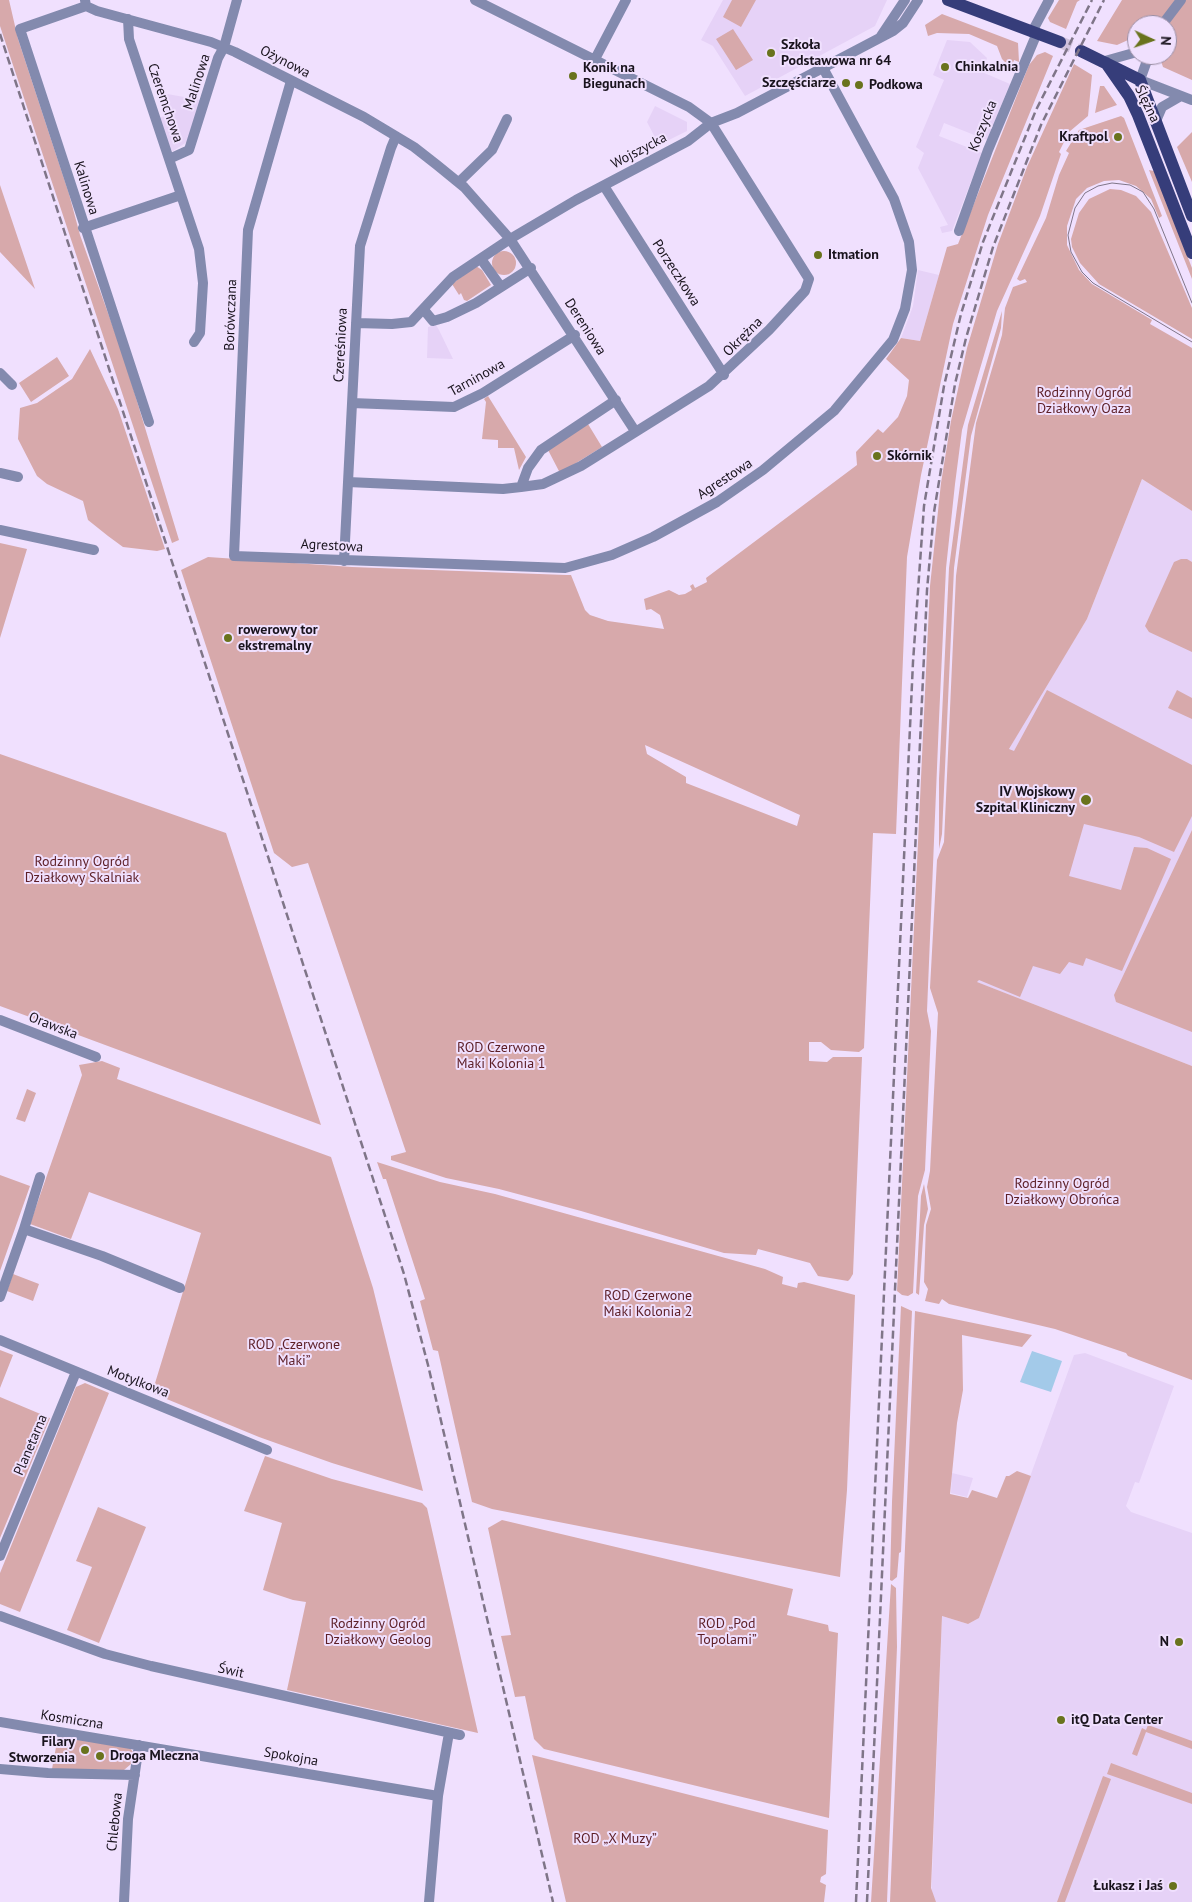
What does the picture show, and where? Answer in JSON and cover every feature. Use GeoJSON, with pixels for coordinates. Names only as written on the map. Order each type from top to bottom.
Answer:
{"type":"FeatureCollection","features":[{"type":"Feature","properties":{"kind":"main road"},"geometry":{"type":"LineString","coordinates":[[948,0],[1060,42]]}},
{"type":"Feature","properties":{"kind":"main road"},"geometry":{"type":"LineString","coordinates":[[1081,51],[1105,61]]}},
{"type":"Feature","properties":{"kind":"main road","name":"Ślężna"},"geometry":{"type":"LineString","coordinates":[[1105,61],[1140,80],[1192,216]]}},
{"type":"Feature","properties":{"kind":"main road","name":"Ślężna"},"geometry":{"type":"LineString","coordinates":[[1105,61],[1129,96],[1138,115],[1192,253]]}},
{"type":"Feature","properties":{"kind":"street","name":"Malinowa"},"geometry":{"type":"LineString","coordinates":[[170,159],[189,150],[218,58],[224,47],[237,0]]}},
{"type":"Feature","properties":{"kind":"street"},"geometry":{"type":"LineString","coordinates":[[475,0],[689,107],[711,123]]}},
{"type":"Feature","properties":{"kind":"street"},"geometry":{"type":"LineString","coordinates":[[594,60],[626,0]]}},
{"type":"Feature","properties":{"kind":"street","name":"Wojszycka"},"geometry":{"type":"LineString","coordinates":[[881,37],[905,0]]}},
{"type":"Feature","properties":{"kind":"street","name":"Wojszycka"},"geometry":{"type":"LineString","coordinates":[[356,323],[404,324],[416,319],[453,277],[510,239],[688,141],[711,123],[737,113],[898,28],[918,0]]}},
{"type":"Feature","properties":{"kind":"street","name":"Koszycka"},"geometry":{"type":"LineString","coordinates":[[959,231],[988,150],[1034,32],[1049,0]]}},
{"type":"Feature","properties":{"kind":"street"},"geometry":{"type":"LineString","coordinates":[[1170,15],[1181,0]]}},
{"type":"Feature","properties":{"kind":"street","name":"Ożynowa"},"geometry":{"type":"LineString","coordinates":[[85,3],[97,11],[224,47],[396,136],[459,182],[510,239]]}},
{"type":"Feature","properties":{"kind":"street","name":"Kalinowa"},"geometry":{"type":"LineString","coordinates":[[85,3],[20,29],[83,228],[149,422]]}},
{"type":"Feature","properties":{"kind":"street","name":"Czeremchowa"},"geometry":{"type":"LineString","coordinates":[[128,19],[129,39],[170,159],[202,266],[200,333],[194,342]]}},
{"type":"Feature","properties":{"kind":"street"},"geometry":{"type":"LineString","coordinates":[[1105,61],[1127,55]]}},
{"type":"Feature","properties":{"kind":"street"},"geometry":{"type":"LineString","coordinates":[[1145,65],[1140,80],[1192,100]]}},
{"type":"Feature","properties":{"kind":"street","name":"Agrestowa"},"geometry":{"type":"LineString","coordinates":[[234,556],[522,568],[574,567],[612,555],[653,537],[717,502],[763,470],[834,411],[893,340],[905,309],[912,270],[909,242],[894,199],[824,68]]}},
{"type":"Feature","properties":{"kind":"street","name":"Borówczana"},"geometry":{"type":"LineString","coordinates":[[234,556],[248,230],[291,81]]}},
{"type":"Feature","properties":{"kind":"street"},"geometry":{"type":"LineString","coordinates":[[1156,121],[1161,108],[1181,96]]}},
{"type":"Feature","properties":{"kind":"street"},"geometry":{"type":"LineString","coordinates":[[459,182],[492,150],[507,119]]}},
{"type":"Feature","properties":{"kind":"street","name":"Okrężna"},"geometry":{"type":"LineString","coordinates":[[348,482],[502,489],[543,484],[556,479],[724,375],[769,331],[799,298],[808,286],[809,279],[711,123]]}},
{"type":"Feature","properties":{"kind":"street","name":"Czereśniowa"},"geometry":{"type":"LineString","coordinates":[[344,561],[362,237],[396,136]]}},
{"type":"Feature","properties":{"kind":"street","name":"Porzeczkowa"},"geometry":{"type":"LineString","coordinates":[[604,186],[724,375]]}},
{"type":"Feature","properties":{"kind":"street"},"geometry":{"type":"LineString","coordinates":[[83,228],[181,195]]}},
{"type":"Feature","properties":{"kind":"street","name":"Dereniowa"},"geometry":{"type":"LineString","coordinates":[[510,239],[575,335],[635,431]]}},
{"type":"Feature","properties":{"kind":"street"},"geometry":{"type":"LineString","coordinates":[[480,259],[501,286]]}},
{"type":"Feature","properties":{"kind":"street"},"geometry":{"type":"LineString","coordinates":[[424,310],[433,320],[446,317],[476,303],[531,268]]}},
{"type":"Feature","properties":{"kind":"street","name":"Tarninowa"},"geometry":{"type":"LineString","coordinates":[[352,403],[454,407],[486,390],[575,335]]}},
{"type":"Feature","properties":{"kind":"street"},"geometry":{"type":"LineString","coordinates":[[0,373],[12,384]]}},
{"type":"Feature","properties":{"kind":"street"},"geometry":{"type":"LineString","coordinates":[[521,487],[528,468],[541,450],[616,400]]}},
{"type":"Feature","properties":{"kind":"street"},"geometry":{"type":"LineString","coordinates":[[0,473],[18,477]]}},
{"type":"Feature","properties":{"kind":"street"},"geometry":{"type":"LineString","coordinates":[[0,530],[94,550]]}},
{"type":"Feature","properties":{"kind":"street","name":"Orawska"},"geometry":{"type":"LineString","coordinates":[[0,1020],[96,1057]]}},
{"type":"Feature","properties":{"kind":"street"},"geometry":{"type":"LineString","coordinates":[[0,1297],[40,1177]]}},
{"type":"Feature","properties":{"kind":"street"},"geometry":{"type":"LineString","coordinates":[[24,1229],[102,1256],[180,1288]]}},
{"type":"Feature","properties":{"kind":"street","name":"Motylkowa"},"geometry":{"type":"LineString","coordinates":[[0,1340],[267,1450]]}},
{"type":"Feature","properties":{"kind":"street","name":"Planetarna"},"geometry":{"type":"LineString","coordinates":[[0,1556],[76,1372]]}},
{"type":"Feature","properties":{"kind":"street","name":"Świt"},"geometry":{"type":"LineString","coordinates":[[0,1616],[105,1654],[142,1664],[460,1735]]}},
{"type":"Feature","properties":{"kind":"street","name":"Kosmiczna"},"geometry":{"type":"LineString","coordinates":[[0,1722],[139,1745]]}},
{"type":"Feature","properties":{"kind":"street"},"geometry":{"type":"LineString","coordinates":[[429,1902],[438,1796],[448,1733]]}},
{"type":"Feature","properties":{"kind":"street","name":"Chlebowa"},"geometry":{"type":"LineString","coordinates":[[124,1902],[128,1819],[139,1745]]}},
{"type":"Feature","properties":{"kind":"street","name":"Spokojna"},"geometry":{"type":"LineString","coordinates":[[139,1745],[438,1796]]}},
{"type":"Feature","properties":{"kind":"street"},"geometry":{"type":"LineString","coordinates":[[0,1769],[48,1773],[135,1774]]}},
{"type":"Feature","properties":{"kind":"shaded area","name":"Szkoła Podstawowa nr 64"},"geometry":{"type":"Polygon","coordinates":[[[723,0],[887,0],[875,26],[745,96],[713,46],[701,40],[723,0]]]}},
{"type":"Feature","properties":{"kind":"shaded area"},"geometry":{"type":"Polygon","coordinates":[[[947,40],[970,42],[987,58],[982,72],[1010,84],[987,140],[944,123],[939,136],[982,153],[952,231],[942,233],[940,227],[948,225],[918,168],[924,153],[916,147],[944,80],[933,75],[947,40]]]}},
{"type":"Feature","properties":{"kind":"shaded area"},"geometry":{"type":"Polygon","coordinates":[[[156,92],[201,100],[190,140],[173,151],[169,148],[159,118],[164,116],[156,92]]]}},
{"type":"Feature","properties":{"kind":"shaded area"},"geometry":{"type":"Polygon","coordinates":[[[655,106],[687,122],[687,131],[659,145],[647,122],[655,106]]]}},
{"type":"Feature","properties":{"kind":"shaded area"},"geometry":{"type":"Polygon","coordinates":[[[918,270],[939,275],[920,341],[901,338],[913,306],[918,270]]]}},
{"type":"Feature","properties":{"kind":"shaded area"},"geometry":{"type":"Polygon","coordinates":[[[436,325],[453,359],[427,358],[428,327],[436,325]]]}},
{"type":"Feature","properties":{"kind":"shaded area","name":"IV Wojskowy Szpital Kliniczny"},"geometry":{"type":"Polygon","coordinates":[[[1142,479],[1192,511],[1192,1066],[933,965],[937,882],[1026,718],[1087,619],[1142,479]]]}},
{"type":"Feature","properties":{"kind":"shaded area"},"geometry":{"type":"Polygon","coordinates":[[[1085,1353],[1174,1386],[1139,1483],[1135,1482],[1126,1506],[1131,1512],[1192,1533],[1192,1902],[931,1902],[942,1616],[968,1624],[979,1618],[1074,1355],[1085,1353]]]}},
{"type":"Feature","properties":{"kind":"shaded area"},"geometry":{"type":"Polygon","coordinates":[[[952,1473],[973,1478],[967,1497],[951,1493],[952,1473]]]}},
{"type":"Feature","properties":{"kind":"green space"},"geometry":{"type":"Polygon","coordinates":[[[0,0],[9,0],[18,39],[69,194],[80,235],[123,355],[179,540],[172,543],[0,26],[0,0]]]}},
{"type":"Feature","properties":{"kind":"green space"},"geometry":{"type":"Polygon","coordinates":[[[732,0],[756,0],[741,27],[723,17],[732,0]]]}},
{"type":"Feature","properties":{"kind":"green space"},"geometry":{"type":"Polygon","coordinates":[[[1059,0],[1080,0],[1077,2],[1066,29],[1050,22],[1048,18],[1059,0]]]}},
{"type":"Feature","properties":{"kind":"green space"},"geometry":{"type":"Polygon","coordinates":[[[1122,0],[1192,0],[1192,80],[1162,65],[1177,65],[1177,15],[1127,15],[1127,40],[1117,45],[1097,41],[1122,0]]]}},
{"type":"Feature","properties":{"kind":"green space"},"geometry":{"type":"Polygon","coordinates":[[[942,14],[1018,43],[1019,62],[1014,60],[1011,68],[1002,59],[997,46],[969,34],[937,33],[928,36],[925,25],[942,14]]]}},
{"type":"Feature","properties":{"kind":"green space"},"geometry":{"type":"Polygon","coordinates":[[[733,29],[753,60],[736,70],[716,39],[733,29]]]}},
{"type":"Feature","properties":{"kind":"green space","name":"ROD Czerwone Maki Kolonia 1"},"geometry":{"type":"Polygon","coordinates":[[[1045,52],[1053,56],[988,215],[953,324],[921,475],[907,557],[896,834],[873,833],[864,1048],[859,1052],[831,1050],[821,1042],[809,1042],[809,1061],[827,1062],[833,1057],[862,1057],[853,1274],[848,1281],[818,1276],[810,1263],[758,1249],[756,1255],[724,1253],[581,1211],[499,1189],[446,1178],[391,1160],[391,1156],[406,1152],[308,863],[292,867],[274,853],[181,570],[208,557],[352,567],[571,575],[585,610],[590,615],[608,621],[664,629],[660,615],[651,609],[646,610],[644,599],[669,590],[679,595],[685,594],[692,590],[690,586],[693,584],[695,588],[707,582],[706,578],[857,465],[856,452],[878,429],[883,433],[898,417],[907,396],[909,380],[886,359],[901,338],[920,341],[947,247],[958,244],[1029,65],[1037,55],[1045,52]],[[645,745],[647,754],[686,777],[686,783],[797,826],[800,815],[645,745]]]}},
{"type":"Feature","properties":{"kind":"green space"},"geometry":{"type":"Polygon","coordinates":[[[1074,64],[1092,75],[1088,116],[1069,132],[1059,152],[1061,154],[1040,216],[997,311],[962,430],[946,568],[927,1011],[931,1031],[925,1170],[918,1196],[913,1293],[908,1296],[902,1295],[897,1291],[930,586],[941,483],[951,421],[967,348],[998,244],[1027,167],[1074,64]]]}},
{"type":"Feature","properties":{"kind":"green space"},"geometry":{"type":"Polygon","coordinates":[[[1100,86],[1104,86],[1117,105],[1095,113],[1100,86]]]}},
{"type":"Feature","properties":{"kind":"green space"},"geometry":{"type":"Polygon","coordinates":[[[1121,116],[1124,118],[1162,216],[1159,218],[1151,199],[1136,186],[1119,180],[1104,181],[1087,188],[1076,199],[1067,226],[1067,245],[1079,270],[1092,284],[1152,320],[1150,324],[1192,348],[1192,511],[1142,479],[1087,619],[1009,749],[1014,751],[1047,690],[1192,765],[1192,816],[1174,852],[1139,837],[1084,824],[1069,876],[1121,890],[1134,847],[1147,848],[1171,859],[1122,971],[1086,958],[1083,966],[1069,962],[1060,974],[1033,966],[1020,997],[979,980],[977,982],[1192,1066],[1192,1380],[1128,1356],[1126,1353],[1055,1329],[949,1304],[942,1299],[939,1304],[925,1301],[928,1289],[924,1282],[926,1225],[931,1209],[927,1187],[930,1171],[938,1013],[930,988],[937,860],[944,842],[956,576],[976,423],[1002,335],[1005,308],[1013,287],[1027,282],[1025,279],[1020,281],[1017,279],[1046,218],[1059,175],[1069,153],[1066,151],[1079,130],[1121,116]]]}},
{"type":"Feature","properties":{"kind":"green space"},"geometry":{"type":"Polygon","coordinates":[[[1192,132],[1192,182],[1177,147],[1192,132]]]}},
{"type":"Feature","properties":{"kind":"green space"},"geometry":{"type":"Polygon","coordinates":[[[1149,170],[1154,171],[1192,268],[1192,279],[1149,170]]]}},
{"type":"Feature","properties":{"kind":"green space"},"geometry":{"type":"Polygon","coordinates":[[[0,185],[1,188],[35,289],[0,252],[0,185]]]}},
{"type":"Feature","properties":{"kind":"green space"},"geometry":{"type":"Polygon","coordinates":[[[1110,189],[1121,190],[1136,196],[1151,212],[1192,308],[1192,339],[1099,284],[1080,263],[1072,247],[1071,239],[1079,213],[1089,199],[1110,189]]]}},
{"type":"Feature","properties":{"kind":"green space"},"geometry":{"type":"Polygon","coordinates":[[[504,251],[512,255],[516,263],[512,271],[504,275],[496,271],[492,263],[496,255],[504,251]]]}},
{"type":"Feature","properties":{"kind":"green space"},"geometry":{"type":"Polygon","coordinates":[[[476,266],[482,270],[491,285],[467,301],[464,300],[461,293],[459,295],[452,284],[476,266]]]}},
{"type":"Feature","properties":{"kind":"green space"},"geometry":{"type":"Polygon","coordinates":[[[1002,311],[1001,328],[971,436],[954,568],[942,834],[939,849],[939,779],[949,568],[968,425],[1002,311]]]}},
{"type":"Feature","properties":{"kind":"green space"},"geometry":{"type":"Polygon","coordinates":[[[90,349],[118,409],[165,549],[157,551],[123,547],[108,536],[88,520],[83,501],[47,484],[37,476],[18,439],[20,408],[37,403],[72,379],[90,349]]]}},
{"type":"Feature","properties":{"kind":"green space"},"geometry":{"type":"Polygon","coordinates":[[[57,357],[69,376],[31,402],[19,383],[57,357]]]}},
{"type":"Feature","properties":{"kind":"green space"},"geometry":{"type":"Polygon","coordinates":[[[488,396],[526,457],[519,470],[514,448],[498,448],[498,440],[482,439],[486,402],[484,399],[488,396]]]}},
{"type":"Feature","properties":{"kind":"green space"},"geometry":{"type":"Polygon","coordinates":[[[588,424],[602,447],[560,473],[548,450],[588,424]]]}},
{"type":"Feature","properties":{"kind":"green space"},"geometry":{"type":"Polygon","coordinates":[[[0,543],[27,549],[0,638],[0,543]]]}},
{"type":"Feature","properties":{"kind":"green space"},"geometry":{"type":"Polygon","coordinates":[[[1187,559],[1192,562],[1192,652],[1149,632],[1145,626],[1174,562],[1187,559]]]}},
{"type":"Feature","properties":{"kind":"green space"},"geometry":{"type":"Polygon","coordinates":[[[1177,690],[1192,698],[1192,719],[1168,708],[1177,690]]]}},
{"type":"Feature","properties":{"kind":"green space","name":"Rodzinny Ogród Działkowy Skalniak"},"geometry":{"type":"Polygon","coordinates":[[[0,754],[226,833],[321,1125],[0,1006],[0,754]]]}},
{"type":"Feature","properties":{"kind":"green space"},"geometry":{"type":"Polygon","coordinates":[[[1192,830],[1192,1032],[1116,1002],[1114,995],[1192,830]]]}},
{"type":"Feature","properties":{"kind":"green space","name":"ROD „Czerwone Maki”"},"geometry":{"type":"Polygon","coordinates":[[[102,1061],[120,1068],[117,1079],[331,1157],[373,1288],[423,1491],[332,1463],[259,1437],[152,1393],[201,1233],[89,1192],[71,1239],[30,1224],[82,1075],[79,1065],[102,1061]]]}},
{"type":"Feature","properties":{"kind":"green space"},"geometry":{"type":"Polygon","coordinates":[[[27,1089],[36,1093],[25,1122],[16,1119],[27,1089]]]}},
{"type":"Feature","properties":{"kind":"green space","name":"ROD Czerwone Maki Kolonia 2"},"geometry":{"type":"Polygon","coordinates":[[[377,1162],[440,1182],[495,1194],[765,1269],[783,1277],[782,1284],[797,1288],[798,1283],[804,1282],[855,1295],[847,1490],[840,1577],[492,1509],[472,1502],[438,1351],[433,1350],[420,1301],[425,1299],[386,1179],[383,1179],[377,1162]]]}},
{"type":"Feature","properties":{"kind":"green space"},"geometry":{"type":"Polygon","coordinates":[[[0,1175],[30,1186],[0,1271],[0,1175]]]}},
{"type":"Feature","properties":{"kind":"green space"},"geometry":{"type":"Polygon","coordinates":[[[924,1184],[928,1209],[924,1225],[919,1295],[916,1293],[921,1196],[924,1184]]]}},
{"type":"Feature","properties":{"kind":"green space"},"geometry":{"type":"Polygon","coordinates":[[[13,1274],[39,1284],[33,1301],[7,1291],[13,1274]]]}},
{"type":"Feature","properties":{"kind":"green space"},"geometry":{"type":"Polygon","coordinates":[[[901,1306],[912,1311],[901,1552],[899,1553],[897,1577],[892,1581],[890,1580],[892,1502],[901,1306]]]}},
{"type":"Feature","properties":{"kind":"green space"},"geometry":{"type":"Polygon","coordinates":[[[915,1311],[1032,1335],[1022,1347],[962,1335],[963,1390],[957,1423],[950,1494],[968,1498],[972,1490],[997,1498],[1006,1476],[1017,1471],[1031,1476],[979,1618],[968,1624],[942,1616],[931,1888],[936,1902],[890,1902],[915,1311]]]}},
{"type":"Feature","properties":{"kind":"green space"},"geometry":{"type":"Polygon","coordinates":[[[0,1350],[13,1355],[0,1388],[0,1350]]]}},
{"type":"Feature","properties":{"kind":"green space"},"geometry":{"type":"Polygon","coordinates":[[[85,1383],[109,1393],[20,1612],[0,1604],[0,1573],[76,1387],[85,1383]]]}},
{"type":"Feature","properties":{"kind":"green space"},"geometry":{"type":"Polygon","coordinates":[[[0,1397],[50,1418],[0,1538],[0,1397]]]}},
{"type":"Feature","properties":{"kind":"green space","name":"Rodzinny Ogród Działkowy Geolog"},"geometry":{"type":"Polygon","coordinates":[[[265,1456],[332,1479],[422,1503],[427,1508],[478,1733],[287,1690],[306,1602],[293,1600],[263,1590],[282,1523],[244,1511],[265,1456]]]}},
{"type":"Feature","properties":{"kind":"green space"},"geometry":{"type":"Polygon","coordinates":[[[98,1507],[146,1527],[99,1643],[67,1630],[92,1567],[76,1561],[98,1507]]]}},
{"type":"Feature","properties":{"kind":"green space","name":"ROD „Pod Topolami”"},"geometry":{"type":"Polygon","coordinates":[[[502,1520],[793,1589],[787,1615],[828,1625],[829,1631],[838,1633],[829,1818],[544,1749],[534,1739],[525,1696],[515,1697],[501,1636],[511,1635],[488,1528],[502,1520]]]}},
{"type":"Feature","properties":{"kind":"green space"},"geometry":{"type":"Polygon","coordinates":[[[891,1584],[896,1588],[897,1647],[887,1902],[871,1902],[891,1584]]]}},
{"type":"Feature","properties":{"kind":"green space"},"geometry":{"type":"Polygon","coordinates":[[[1148,1725],[1192,1741],[1192,1749],[1146,1732],[1137,1756],[1132,1754],[1142,1728],[1146,1730],[1148,1725]]]}},
{"type":"Feature","properties":{"kind":"green space"},"geometry":{"type":"Polygon","coordinates":[[[58,1736],[130,1748],[133,1752],[131,1764],[124,1770],[52,1769],[58,1736]]]}},
{"type":"Feature","properties":{"kind":"green space","name":"ROD „X Muzy”"},"geometry":{"type":"Polygon","coordinates":[[[532,1755],[828,1830],[826,1874],[821,1877],[820,1882],[826,1885],[824,1902],[566,1902],[532,1755]]]}},
{"type":"Feature","properties":{"kind":"green space"},"geometry":{"type":"Polygon","coordinates":[[[1111,1763],[1192,1793],[1192,1804],[1107,1774],[1111,1763]]]}},
{"type":"Feature","properties":{"kind":"green space"},"geometry":{"type":"Polygon","coordinates":[[[1103,1776],[1111,1779],[1065,1902],[1057,1902],[1103,1776]]]}},
{"type":"Feature","properties":{"kind":"water"},"geometry":{"type":"Polygon","coordinates":[[[1032,1351],[1062,1361],[1051,1392],[1020,1382],[1032,1351]]]}},
{"type":"Feature","properties":{"kind":"tunnel"},"geometry":{"type":"LineString","coordinates":[[1060,42],[1081,51]]}},
{"type":"Feature","properties":{"kind":"tram line"},"geometry":{"type":"LineString","coordinates":[[1192,303],[1154,209],[1143,192],[1130,185],[1112,183],[1098,186],[1085,193],[1075,208],[1068,235],[1071,252],[1082,272],[1093,283],[1192,342]]}},
{"type":"Feature","properties":{"kind":"railway"},"geometry":{"type":"LineString","coordinates":[[856,1902],[913,662],[924,506],[944,386],[961,314],[983,242],[1036,110],[1092,0]]}},
{"type":"Feature","properties":{"kind":"railway"},"geometry":{"type":"LineString","coordinates":[[867,1902],[927,590],[934,512],[955,384],[966,338],[993,247],[1041,125],[1104,0]]}},
{"type":"Feature","properties":{"kind":"railway"},"geometry":{"type":"LineString","coordinates":[[0,34],[404,1274],[428,1365],[553,1902]]}},
{"type":"Feature","properties":{"kind":"place","name":"Szkoła Podstawowa nr 64"},"geometry":{"type":"Point","coordinates":[771,53]}},
{"type":"Feature","properties":{"kind":"place","name":"Chinkalnia"},"geometry":{"type":"Point","coordinates":[945,67]}},
{"type":"Feature","properties":{"kind":"place","name":"Konik na Biegunach"},"geometry":{"type":"Point","coordinates":[573,76]}},
{"type":"Feature","properties":{"kind":"place","name":"Szczęściarze"},"geometry":{"type":"Point","coordinates":[846,83]}},
{"type":"Feature","properties":{"kind":"place","name":"Podkowa"},"geometry":{"type":"Point","coordinates":[859,85]}},
{"type":"Feature","properties":{"kind":"place","name":"Kraftpol"},"geometry":{"type":"Point","coordinates":[1118,137]}},
{"type":"Feature","properties":{"kind":"place","name":"Itmation"},"geometry":{"type":"Point","coordinates":[818,255]}},
{"type":"Feature","properties":{"kind":"place","name":"Skórnik"},"geometry":{"type":"Point","coordinates":[877,456]}},
{"type":"Feature","properties":{"kind":"place","name":"rowerowy tor ekstremalny"},"geometry":{"type":"Point","coordinates":[228,638]}},
{"type":"Feature","properties":{"kind":"place","name":"IV Wojskowy Szpital Kliniczny"},"geometry":{"type":"Point","coordinates":[1086,800]}},
{"type":"Feature","properties":{"kind":"place","name":"N"},"geometry":{"type":"Point","coordinates":[1179,1642]}},
{"type":"Feature","properties":{"kind":"place","name":"itQ Data Center"},"geometry":{"type":"Point","coordinates":[1061,1720]}},
{"type":"Feature","properties":{"kind":"place","name":"Filary Stworzenia"},"geometry":{"type":"Point","coordinates":[85,1750]}},
{"type":"Feature","properties":{"kind":"place","name":"Droga Mleczna"},"geometry":{"type":"Point","coordinates":[100,1756]}},
{"type":"Feature","properties":{"kind":"place","name":"Łukasz i Jaś"},"geometry":{"type":"Point","coordinates":[1173,1886]}},
{"type":"Feature","properties":{"kind":"park label","name":"Rodzinny Ogród Działkowy Oaza"},"geometry":{"type":"Point","coordinates":[1084,402]}},
{"type":"Feature","properties":{"kind":"park label","name":"Rodzinny Ogród Działkowy Obrońca"},"geometry":{"type":"Point","coordinates":[1062,1192]}}]}
